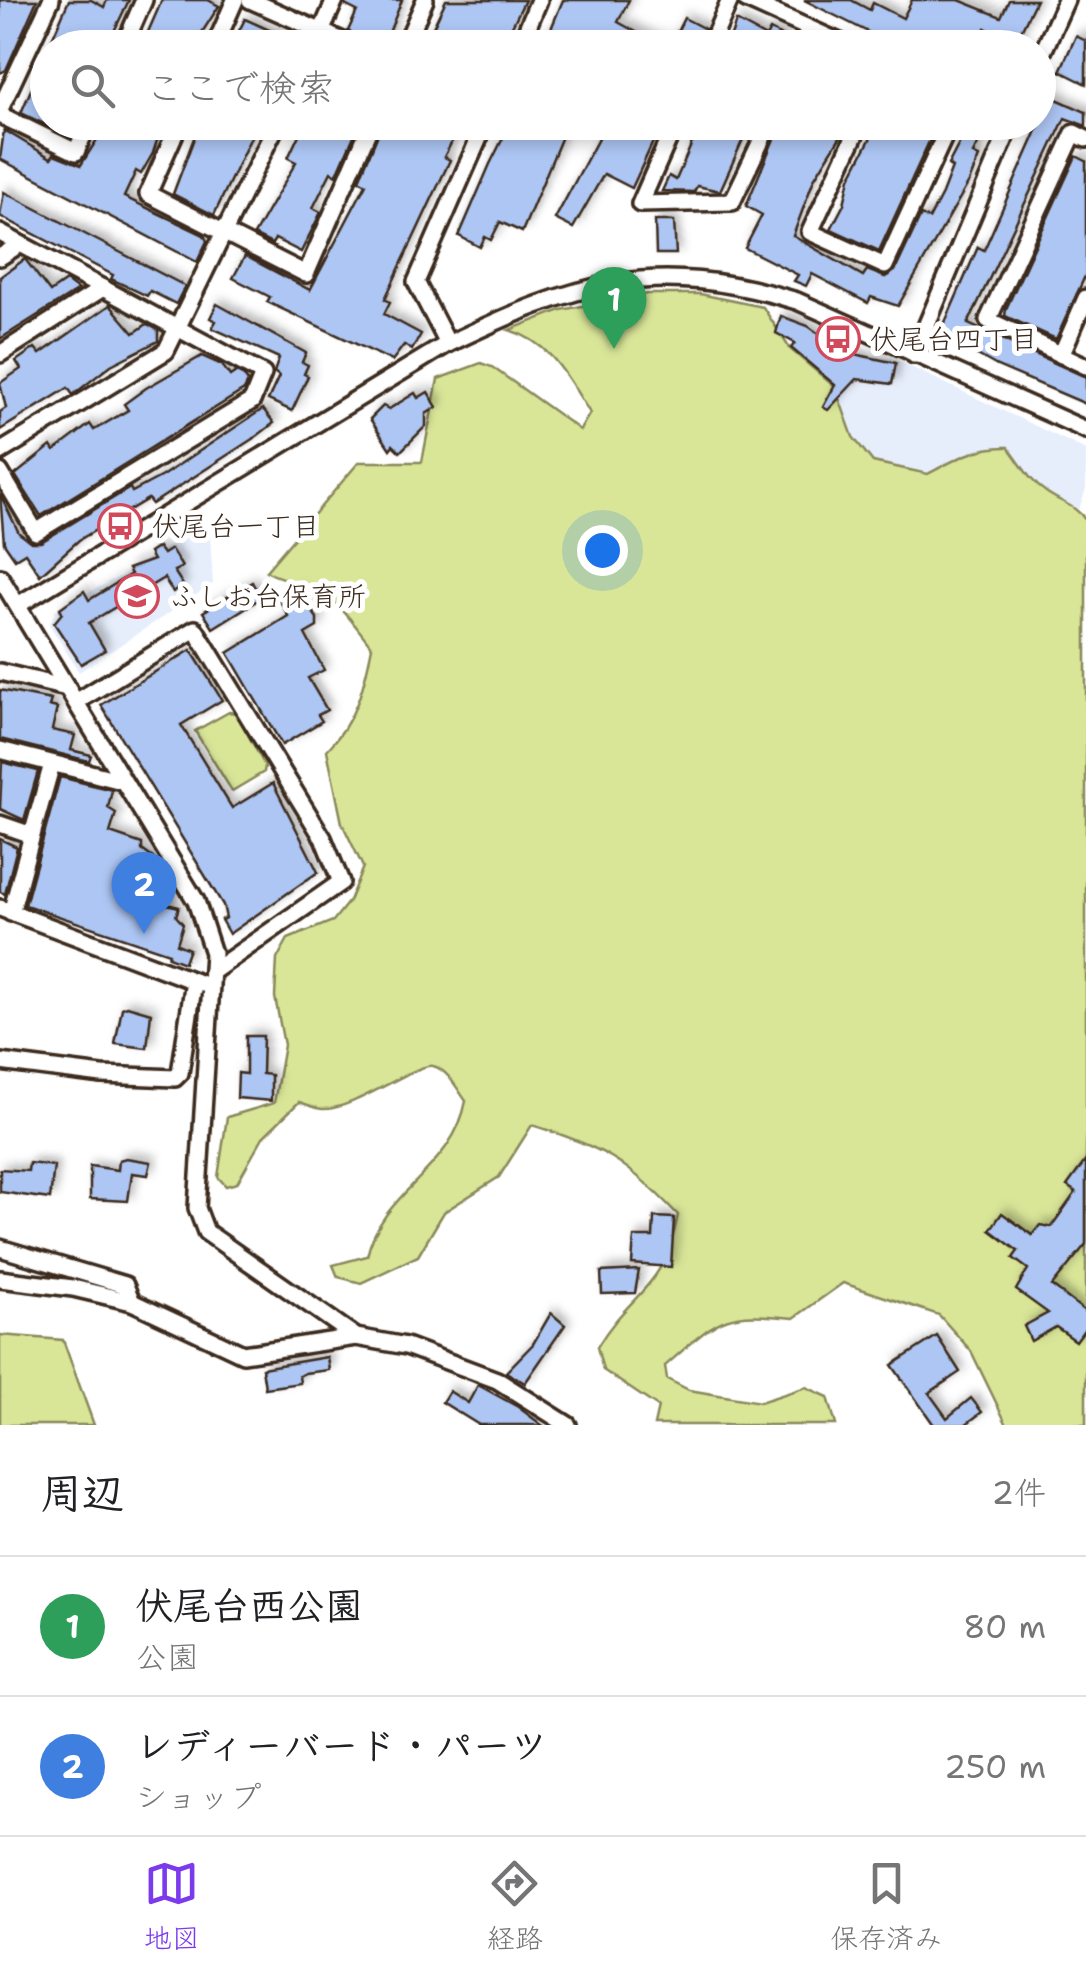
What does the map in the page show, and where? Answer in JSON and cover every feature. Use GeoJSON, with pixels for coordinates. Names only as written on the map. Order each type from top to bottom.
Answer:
{"type":"FeatureCollection","features":[{"type":"Feature","properties":{"kind":"street"},"geometry":{"type":"LineString","coordinates":[[37,30],[51,0]]}},
{"type":"Feature","properties":{"kind":"street"},"geometry":{"type":"LineString","coordinates":[[130,30],[144,0]]}},
{"type":"Feature","properties":{"kind":"street"},"geometry":{"type":"LineString","coordinates":[[222,30],[235,0]]}},
{"type":"Feature","properties":{"kind":"street"},"geometry":{"type":"LineString","coordinates":[[250,0],[322,30],[336,0]]}},
{"type":"Feature","properties":{"kind":"street"},"geometry":{"type":"LineString","coordinates":[[412,30],[425,0]]}},
{"type":"Feature","properties":{"kind":"street"},"geometry":{"type":"LineString","coordinates":[[527,30],[540,0]]}},
{"type":"Feature","properties":{"kind":"street"},"geometry":{"type":"LineString","coordinates":[[717,30],[730,0]]}},
{"type":"Feature","properties":{"kind":"street"},"geometry":{"type":"LineString","coordinates":[[746,0],[813,30]]}},
{"type":"Feature","properties":{"kind":"street"},"geometry":{"type":"LineString","coordinates":[[1053,30],[1066,0]]}},
{"type":"Feature","properties":{"kind":"street"},"geometry":{"type":"LineString","coordinates":[[30,46],[0,112],[30,128]]}},
{"type":"Feature","properties":{"kind":"street"},"geometry":{"type":"LineString","coordinates":[[1086,139],[1074,133],[988,320],[1086,366]]}},
{"type":"Feature","properties":{"kind":"street"},"geometry":{"type":"LineString","coordinates":[[53,140],[76,152],[81,140]]}},
{"type":"Feature","properties":{"kind":"street"},"geometry":{"type":"LineString","coordinates":[[172,140],[148,194],[306,274],[364,140]]}},
{"type":"Feature","properties":{"kind":"street"},"geometry":{"type":"LineString","coordinates":[[0,452],[166,351],[270,140]]}},
{"type":"Feature","properties":{"kind":"street"},"geometry":{"type":"LineString","coordinates":[[448,344],[416,282],[478,140]]}},
{"type":"Feature","properties":{"kind":"street"},"geometry":{"type":"LineString","coordinates":[[668,140],[640,204],[732,202],[761,140]]}},
{"type":"Feature","properties":{"kind":"street"},"geometry":{"type":"LineString","coordinates":[[853,140],[810,232],[886,266],[943,140]]}},
{"type":"Feature","properties":{"kind":"street"},"geometry":{"type":"LineString","coordinates":[[914,355],[1004,140]]}},
{"type":"Feature","properties":{"kind":"street"},"geometry":{"type":"LineString","coordinates":[[0,233],[264,374],[252,401],[36,532],[0,472]]}},
{"type":"Feature","properties":{"kind":"street"},"geometry":{"type":"LineString","coordinates":[[0,258],[20,244]]}},
{"type":"Feature","properties":{"kind":"street"},"geometry":{"type":"LineString","coordinates":[[18,604],[448,344],[502,317],[587,285],[657,276],[754,288],[783,296],[1086,430]]}},
{"type":"Feature","properties":{"kind":"street"},"geometry":{"type":"LineString","coordinates":[[0,354],[103,288]]}},
{"type":"Feature","properties":{"kind":"street"},"geometry":{"type":"LineString","coordinates":[[1060,355],[1086,298]]}},
{"type":"Feature","properties":{"kind":"street"},"geometry":{"type":"LineString","coordinates":[[0,577],[196,901],[213,953],[197,1208],[206,1232],[356,1337]]}},
{"type":"Feature","properties":{"kind":"street"},"geometry":{"type":"LineString","coordinates":[[0,596],[18,604]]}},
{"type":"Feature","properties":{"kind":"street"},"geometry":{"type":"LineString","coordinates":[[0,672],[72,695],[195,630],[323,838],[340,882],[211,980],[194,981],[5,910],[52,764]]}},
{"type":"Feature","properties":{"kind":"street"},"geometry":{"type":"LineString","coordinates":[[0,750],[122,781]]}},
{"type":"Feature","properties":{"kind":"street"},"geometry":{"type":"LineString","coordinates":[[0,824],[32,835]]}},
{"type":"Feature","properties":{"kind":"street"},"geometry":{"type":"LineString","coordinates":[[0,1062],[102,1075],[175,1078],[180,1073],[194,981]]}},
{"type":"Feature","properties":{"kind":"street"},"geometry":{"type":"LineString","coordinates":[[0,1248],[126,1285],[132,1302]]}},
{"type":"Feature","properties":{"kind":"street"},"geometry":{"type":"LineString","coordinates":[[0,1280],[73,1288],[132,1302],[244,1354],[356,1337],[406,1346],[497,1380],[568,1425]]}},
{"type":"Feature","properties":{"kind":"shaded area"},"geometry":{"type":"Polygon","coordinates":[[[805,322],[826,338],[861,354],[892,358],[1086,450],[1086,489],[1079,509],[1044,492],[1023,472],[1013,452],[991,447],[928,474],[873,462],[853,437],[834,387],[790,349],[805,322]]]}},
{"type":"Feature","properties":{"kind":"shaded area","name":"ふしお台保育所"},"geometry":{"type":"Polygon","coordinates":[[[209,519],[213,584],[79,672],[49,624],[57,609],[130,571],[209,519]]]}},
{"type":"Feature","properties":{"kind":"green space"},"geometry":{"type":"Polygon","coordinates":[[[647,294],[700,294],[763,307],[790,349],[835,387],[853,437],[873,462],[928,474],[976,451],[1008,447],[1034,482],[1086,521],[1086,1425],[1007,1425],[971,1351],[939,1315],[843,1283],[794,1318],[750,1316],[722,1321],[665,1366],[667,1379],[689,1390],[760,1402],[806,1387],[828,1397],[836,1425],[654,1425],[658,1407],[603,1370],[597,1347],[655,1276],[672,1241],[678,1215],[644,1181],[612,1158],[532,1125],[499,1177],[444,1212],[418,1256],[361,1283],[338,1277],[333,1265],[367,1256],[387,1214],[433,1163],[459,1125],[466,1101],[447,1075],[433,1066],[413,1071],[335,1108],[322,1109],[299,1102],[263,1137],[237,1183],[226,1186],[218,1177],[227,1117],[274,1103],[284,1045],[275,997],[277,959],[288,939],[333,921],[349,901],[363,867],[342,823],[327,750],[345,727],[357,702],[372,647],[325,595],[266,571],[359,462],[422,462],[438,379],[481,363],[580,430],[590,413],[566,374],[537,343],[509,330],[561,310],[647,294]]]}},
{"type":"Feature","properties":{"kind":"green space"},"geometry":{"type":"Polygon","coordinates":[[[229,712],[236,713],[265,766],[264,772],[232,791],[195,731],[229,712]]]}},
{"type":"Feature","properties":{"kind":"green space"},"geometry":{"type":"Polygon","coordinates":[[[0,1335],[63,1340],[94,1425],[0,1425],[0,1335]]]}},
{"type":"Feature","properties":{"kind":"building"},"geometry":{"type":"Polygon","coordinates":[[[0,0],[37,0],[6,70],[0,73],[0,0]]]}},
{"type":"Feature","properties":{"kind":"building"},"geometry":{"type":"Polygon","coordinates":[[[69,0],[91,0],[104,7],[107,0],[129,0],[115,30],[56,30],[69,0]]]}},
{"type":"Feature","properties":{"kind":"building"},"geometry":{"type":"Polygon","coordinates":[[[162,0],[208,0],[219,6],[204,30],[149,30],[162,0]]]}},
{"type":"Feature","properties":{"kind":"building"},"geometry":{"type":"Polygon","coordinates":[[[346,0],[402,0],[390,30],[348,30],[357,11],[345,5],[346,0]]]}},
{"type":"Feature","properties":{"kind":"building"},"geometry":{"type":"Polygon","coordinates":[[[446,0],[525,0],[510,30],[432,30],[446,0]]]}},
{"type":"Feature","properties":{"kind":"building"},"geometry":{"type":"Polygon","coordinates":[[[563,0],[629,0],[618,22],[633,30],[550,30],[563,0]]]}},
{"type":"Feature","properties":{"kind":"building"},"geometry":{"type":"Polygon","coordinates":[[[804,0],[851,0],[870,10],[873,3],[903,18],[912,0],[959,0],[1001,17],[1009,0],[1036,0],[1021,30],[864,30],[804,0]]]}},
{"type":"Feature","properties":{"kind":"building"},"geometry":{"type":"Polygon","coordinates":[[[684,18],[705,29],[705,30],[678,30],[684,18]]]}},
{"type":"Feature","properties":{"kind":"building"},"geometry":{"type":"Polygon","coordinates":[[[245,19],[269,30],[240,30],[245,19]]]}},
{"type":"Feature","properties":{"kind":"building"},"geometry":{"type":"Polygon","coordinates":[[[736,21],[753,30],[733,30],[736,21]]]}},
{"type":"Feature","properties":{"kind":"building"},"geometry":{"type":"Polygon","coordinates":[[[1076,36],[1086,41],[1086,84],[1060,71],[1076,36]]]}},
{"type":"Feature","properties":{"kind":"building"},"geometry":{"type":"Polygon","coordinates":[[[30,92],[30,117],[21,113],[30,92]]]}},
{"type":"Feature","properties":{"kind":"building"},"geometry":{"type":"Polygon","coordinates":[[[1056,99],[1086,112],[1086,126],[1065,118],[1056,137],[1056,99]]]}},
{"type":"Feature","properties":{"kind":"building"},"geometry":{"type":"Polygon","coordinates":[[[4,130],[51,158],[54,154],[81,165],[97,140],[157,140],[141,174],[136,171],[124,197],[204,235],[207,241],[197,262],[0,159],[4,130]]]}},
{"type":"Feature","properties":{"kind":"building"},"geometry":{"type":"Polygon","coordinates":[[[193,140],[249,140],[214,215],[173,194],[193,140]]]}},
{"type":"Feature","properties":{"kind":"building"},"geometry":{"type":"Polygon","coordinates":[[[296,140],[352,140],[339,170],[336,175],[331,172],[313,208],[321,212],[301,252],[275,239],[272,244],[254,235],[296,162],[288,158],[296,140]]]}},
{"type":"Feature","properties":{"kind":"building"},"geometry":{"type":"Polygon","coordinates":[[[376,140],[453,140],[444,157],[450,160],[385,299],[390,302],[384,314],[421,334],[412,350],[404,345],[392,361],[267,302],[270,297],[233,278],[245,256],[310,290],[366,184],[359,180],[376,140]]]}},
{"type":"Feature","properties":{"kind":"building"},"geometry":{"type":"Polygon","coordinates":[[[502,140],[560,140],[522,232],[500,222],[491,240],[485,237],[480,247],[459,236],[502,140]]]}},
{"type":"Feature","properties":{"kind":"building"},"geometry":{"type":"Polygon","coordinates":[[[597,140],[654,140],[632,188],[604,174],[573,228],[555,219],[597,140]]]}},
{"type":"Feature","properties":{"kind":"building"},"geometry":{"type":"Polygon","coordinates":[[[693,140],[743,140],[720,191],[697,186],[694,192],[662,191],[669,176],[676,180],[693,140]]]}},
{"type":"Feature","properties":{"kind":"building"},"geometry":{"type":"Polygon","coordinates":[[[774,140],[838,140],[814,179],[793,236],[863,276],[867,270],[885,277],[895,271],[921,215],[929,219],[961,140],[980,140],[973,154],[979,157],[969,182],[898,306],[871,297],[868,303],[812,274],[806,286],[794,281],[798,275],[745,248],[762,215],[746,206],[774,140]]]}},
{"type":"Feature","properties":{"kind":"building"},"geometry":{"type":"Polygon","coordinates":[[[870,140],[930,140],[879,251],[831,229],[844,204],[850,178],[870,140]]]}},
{"type":"Feature","properties":{"kind":"building"},"geometry":{"type":"Polygon","coordinates":[[[1033,140],[1055,140],[968,324],[1086,377],[1086,404],[997,366],[940,334],[978,247],[984,250],[1033,140]]]}},
{"type":"Feature","properties":{"kind":"building"},"geometry":{"type":"Polygon","coordinates":[[[1076,156],[1086,161],[1086,274],[1056,339],[1005,316],[1076,156]]]}},
{"type":"Feature","properties":{"kind":"building"},"geometry":{"type":"Polygon","coordinates":[[[4,192],[185,286],[176,304],[111,279],[113,275],[0,216],[4,192]]]}},
{"type":"Feature","properties":{"kind":"building"},"geometry":{"type":"Polygon","coordinates":[[[655,221],[674,221],[676,254],[656,254],[655,221]]]}},
{"type":"Feature","properties":{"kind":"building"},"geometry":{"type":"Polygon","coordinates":[[[25,259],[50,292],[66,281],[78,290],[0,339],[0,277],[25,259]]]}},
{"type":"Feature","properties":{"kind":"building"},"geometry":{"type":"Polygon","coordinates":[[[217,304],[306,353],[302,362],[308,365],[304,374],[308,376],[292,411],[268,400],[279,376],[274,372],[279,358],[212,328],[216,321],[210,318],[217,304]]]}},
{"type":"Feature","properties":{"kind":"building"},"geometry":{"type":"Polygon","coordinates":[[[110,305],[134,333],[147,324],[158,330],[158,341],[111,365],[73,395],[68,388],[0,430],[0,412],[6,408],[0,383],[21,369],[16,361],[35,348],[40,354],[110,305]]]}},
{"type":"Feature","properties":{"kind":"building"},"geometry":{"type":"Polygon","coordinates":[[[781,316],[808,326],[845,352],[896,363],[892,384],[857,379],[828,410],[823,407],[835,385],[791,348],[795,343],[776,333],[781,316]]]}},
{"type":"Feature","properties":{"kind":"building"},"geometry":{"type":"Polygon","coordinates":[[[202,356],[222,365],[230,376],[236,372],[244,376],[248,382],[244,390],[41,516],[15,475],[51,446],[54,451],[90,424],[94,430],[128,410],[124,404],[202,356]]]}},
{"type":"Feature","properties":{"kind":"building"},"geometry":{"type":"Polygon","coordinates":[[[428,392],[437,407],[426,414],[426,426],[400,452],[393,445],[390,449],[370,419],[383,406],[389,409],[415,393],[418,398],[428,392]]]}},
{"type":"Feature","properties":{"kind":"building"},"geometry":{"type":"Polygon","coordinates":[[[263,409],[274,423],[257,436],[152,504],[148,499],[79,540],[40,575],[25,553],[15,559],[4,543],[0,494],[19,533],[31,542],[41,542],[130,488],[132,492],[162,476],[263,409]]]}},
{"type":"Feature","properties":{"kind":"building"},"geometry":{"type":"Polygon","coordinates":[[[158,547],[163,554],[171,549],[182,567],[174,571],[183,585],[173,592],[164,578],[89,623],[105,650],[81,664],[54,623],[62,613],[60,608],[84,591],[89,600],[131,574],[128,569],[153,560],[149,553],[158,547]]]}},
{"type":"Feature","properties":{"kind":"building"},"geometry":{"type":"Polygon","coordinates":[[[252,582],[261,598],[213,628],[203,612],[252,582]]]}},
{"type":"Feature","properties":{"kind":"building"},"geometry":{"type":"Polygon","coordinates":[[[296,590],[317,618],[317,627],[305,634],[324,670],[308,678],[327,710],[318,715],[322,721],[282,745],[228,653],[288,616],[279,599],[296,590]]]}},
{"type":"Feature","properties":{"kind":"building"},"geometry":{"type":"Polygon","coordinates":[[[191,650],[222,700],[181,725],[232,808],[273,783],[318,872],[229,934],[221,920],[226,918],[223,905],[101,705],[191,650]]]}},
{"type":"Feature","properties":{"kind":"building"},"geometry":{"type":"Polygon","coordinates":[[[0,690],[51,700],[49,706],[57,708],[52,730],[75,735],[71,750],[91,755],[89,761],[0,739],[0,690]]]}},
{"type":"Feature","properties":{"kind":"building"},"geometry":{"type":"Polygon","coordinates":[[[2,762],[38,771],[24,820],[0,809],[2,762]]]}},
{"type":"Feature","properties":{"kind":"building"},"geometry":{"type":"Polygon","coordinates":[[[60,777],[112,790],[108,808],[116,813],[110,833],[142,844],[142,850],[153,858],[150,867],[159,870],[157,876],[167,882],[165,891],[171,893],[167,904],[179,907],[176,916],[183,924],[177,944],[189,949],[184,963],[168,957],[169,953],[25,905],[60,777]]]}},
{"type":"Feature","properties":{"kind":"building"},"geometry":{"type":"Polygon","coordinates":[[[0,839],[17,847],[5,894],[0,892],[0,839]]]}},
{"type":"Feature","properties":{"kind":"building"},"geometry":{"type":"Polygon","coordinates":[[[122,1008],[151,1013],[147,1048],[115,1044],[122,1008]]]}},
{"type":"Feature","properties":{"kind":"building"},"geometry":{"type":"Polygon","coordinates":[[[246,1036],[263,1036],[262,1074],[271,1075],[271,1101],[237,1098],[238,1073],[246,1074],[246,1036]]]}},
{"type":"Feature","properties":{"kind":"building"},"geometry":{"type":"Polygon","coordinates":[[[119,1160],[151,1162],[148,1175],[132,1173],[128,1201],[90,1199],[90,1166],[118,1170],[119,1160]]]}},
{"type":"Feature","properties":{"kind":"building"},"geometry":{"type":"Polygon","coordinates":[[[1086,1160],[1086,1244],[1052,1286],[1086,1312],[1086,1327],[1076,1341],[1056,1327],[1031,1341],[1024,1326],[1048,1313],[1016,1290],[1028,1269],[1013,1258],[1018,1251],[990,1230],[1002,1213],[1032,1235],[1040,1225],[1051,1227],[1076,1192],[1067,1186],[1086,1160]]]}},
{"type":"Feature","properties":{"kind":"building"},"geometry":{"type":"Polygon","coordinates":[[[29,1163],[54,1166],[50,1199],[0,1192],[0,1169],[28,1171],[29,1163]]]}},
{"type":"Feature","properties":{"kind":"building"},"geometry":{"type":"Polygon","coordinates":[[[654,1217],[674,1218],[671,1267],[632,1264],[634,1237],[653,1237],[654,1217]]]}},
{"type":"Feature","properties":{"kind":"building"},"geometry":{"type":"Polygon","coordinates":[[[639,1270],[635,1293],[602,1294],[601,1272],[639,1270]]]}},
{"type":"Feature","properties":{"kind":"building"},"geometry":{"type":"Polygon","coordinates":[[[551,1313],[565,1325],[525,1383],[506,1372],[533,1344],[551,1313]]]}},
{"type":"Feature","properties":{"kind":"building"},"geometry":{"type":"Polygon","coordinates":[[[937,1336],[960,1372],[929,1393],[947,1418],[971,1398],[982,1412],[965,1425],[934,1425],[892,1365],[937,1336]]]}},
{"type":"Feature","properties":{"kind":"building"},"geometry":{"type":"Polygon","coordinates":[[[327,1357],[329,1370],[305,1373],[299,1376],[300,1383],[265,1388],[262,1368],[327,1357]]]}},
{"type":"Feature","properties":{"kind":"building"},"geometry":{"type":"Polygon","coordinates":[[[478,1385],[542,1425],[479,1425],[442,1402],[449,1391],[468,1403],[478,1385]]]}},
{"type":"Feature","properties":{"kind":"place","name":"伏尾台四丁目"},"geometry":{"type":"Point","coordinates":[838,339]}},
{"type":"Feature","properties":{"kind":"place","name":"伏尾台⻄公園"},"geometry":{"type":"Point","coordinates":[614,349]}},
{"type":"Feature","properties":{"kind":"place","name":"伏尾台一丁目"},"geometry":{"type":"Point","coordinates":[120,526]}},
{"type":"Feature","properties":{"kind":"place","name":"ふしお台保育所"},"geometry":{"type":"Point","coordinates":[137,596]}},
{"type":"Feature","properties":{"kind":"place","name":"レディーバード・パーツ"},"geometry":{"type":"Point","coordinates":[144,934]}}]}
